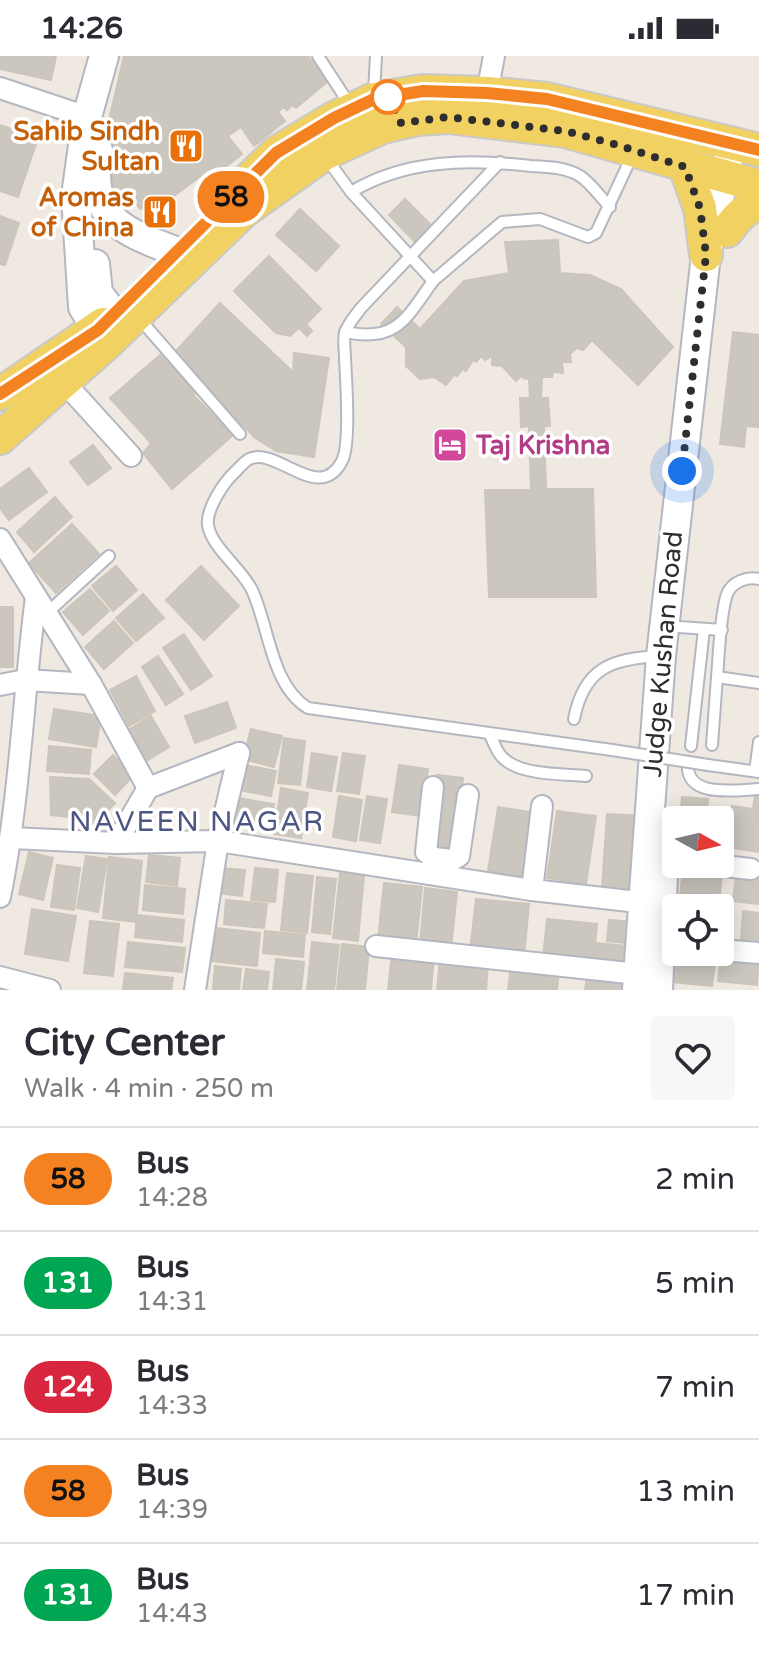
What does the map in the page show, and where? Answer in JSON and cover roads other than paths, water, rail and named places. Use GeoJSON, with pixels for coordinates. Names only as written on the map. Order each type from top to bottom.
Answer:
{"type":"FeatureCollection","features":[{"type":"Feature","properties":{"kind":"main road"},"geometry":{"type":"LineString","coordinates":[[104,56],[87,117],[76,196],[83,307],[116,326]]}},
{"type":"Feature","properties":{"kind":"main road"},"geometry":{"type":"LineString","coordinates":[[116,326],[98,293],[94,255],[99,195],[96,165],[120,56]]}},
{"type":"Feature","properties":{"kind":"main road"},"geometry":{"type":"LineString","coordinates":[[0,438],[34,409],[64,382],[116,326],[175,251],[276,153],[363,104],[423,91],[547,99],[746,146],[740,181],[565,131],[448,117],[418,119],[383,127],[324,154],[244,211],[116,326],[6,389],[34,409]]}},
{"type":"Feature","properties":{"kind":"main road"},"geometry":{"type":"LineString","coordinates":[[685,167],[700,208],[706,255]]}},
{"type":"Feature","properties":{"kind":"main road","name":"Judge Kushan Road"},"geometry":{"type":"LineString","coordinates":[[675,806],[692,628],[700,429],[727,231],[740,181]]}},
{"type":"Feature","properties":{"kind":"main road","name":"Judge Kushan Road"},"geometry":{"type":"LineString","coordinates":[[644,985],[652,904],[661,656],[706,255],[740,181]]}},
{"type":"Feature","properties":{"kind":"main road"},"geometry":{"type":"LineString","coordinates":[[99,195],[108,216],[120,227],[134,236],[175,251]]}},
{"type":"Feature","properties":{"kind":"main road"},"geometry":{"type":"LineString","coordinates":[[727,231],[739,215],[759,204]]}},
{"type":"Feature","properties":{"kind":"main road","name":"Judge Kushan Road"},"geometry":{"type":"LineString","coordinates":[[662,932],[652,904],[663,878]]}},
{"type":"Feature","properties":{"kind":"main road","name":"Judge Kushan Road"},"geometry":{"type":"LineString","coordinates":[[644,985],[662,957]]}},
{"type":"Feature","properties":{"kind":"street"},"geometry":{"type":"LineString","coordinates":[[487,93],[494,56]]}},
{"type":"Feature","properties":{"kind":"street"},"geometry":{"type":"LineString","coordinates":[[0,88],[87,117]]}},
{"type":"Feature","properties":{"kind":"street"},"geometry":{"type":"LineString","coordinates":[[64,382],[131,456]]}},
{"type":"Feature","properties":{"kind":"street"},"geometry":{"type":"LineString","coordinates":[[0,539],[91,684],[148,788]]}},
{"type":"Feature","properties":{"kind":"street"},"geometry":{"type":"LineString","coordinates":[[0,897],[12,838],[25,680],[42,605]]}},
{"type":"Feature","properties":{"kind":"street"},"geometry":{"type":"LineString","coordinates":[[0,685],[25,680],[91,684]]}},
{"type":"Feature","properties":{"kind":"street"},"geometry":{"type":"LineString","coordinates":[[116,843],[148,788],[239,753],[218,841],[195,990]]}},
{"type":"Feature","properties":{"kind":"street"},"geometry":{"type":"LineString","coordinates":[[433,787],[426,852],[433,866]]}},
{"type":"Feature","properties":{"kind":"street"},"geometry":{"type":"LineString","coordinates":[[433,866],[459,856],[468,795]]}},
{"type":"Feature","properties":{"kind":"street"},"geometry":{"type":"LineString","coordinates":[[532,890],[542,806]]}},
{"type":"Feature","properties":{"kind":"street"},"geometry":{"type":"LineString","coordinates":[[12,838],[116,843],[218,841],[433,866],[532,890],[652,904]]}},
{"type":"Feature","properties":{"kind":"street"},"geometry":{"type":"LineString","coordinates":[[734,867],[751,869]]}},
{"type":"Feature","properties":{"kind":"street"},"geometry":{"type":"LineString","coordinates":[[376,946],[644,985]]}},
{"type":"Feature","properties":{"kind":"street"},"geometry":{"type":"LineString","coordinates":[[734,951],[759,953]]}},
{"type":"Feature","properties":{"kind":"street"},"geometry":{"type":"LineString","coordinates":[[0,977],[50,990]]}},
{"type":"Feature","properties":{"kind":"lane"},"geometry":{"type":"LineString","coordinates":[[318,56],[363,104]]}},
{"type":"Feature","properties":{"kind":"lane"},"geometry":{"type":"LineString","coordinates":[[363,104],[376,56]]}},
{"type":"Feature","properties":{"kind":"lane"},"geometry":{"type":"LineString","coordinates":[[345,332],[368,337],[387,332],[401,323],[433,281],[502,222],[540,219],[588,237],[596,233],[635,150]]}},
{"type":"Feature","properties":{"kind":"lane"},"geometry":{"type":"LineString","coordinates":[[324,154],[351,192],[433,281]]}},
{"type":"Feature","properties":{"kind":"lane"},"geometry":{"type":"LineString","coordinates":[[351,192],[375,177],[417,166],[458,161],[500,162],[569,171],[581,176],[610,207]]}},
{"type":"Feature","properties":{"kind":"lane"},"geometry":{"type":"LineString","coordinates":[[500,162],[361,308],[345,332],[346,438],[340,464],[329,474],[314,477],[264,458],[250,459],[232,475],[218,496],[208,517],[209,529],[253,592],[262,628],[288,689],[296,701],[308,708],[757,771],[759,742]]}},
{"type":"Feature","properties":{"kind":"lane"},"geometry":{"type":"LineString","coordinates":[[116,326],[240,434]]}},
{"type":"Feature","properties":{"kind":"lane"},"geometry":{"type":"LineString","coordinates":[[42,605],[109,556]]}},
{"type":"Feature","properties":{"kind":"lane"},"geometry":{"type":"LineString","coordinates":[[712,745],[727,595],[741,581],[759,579]]}},
{"type":"Feature","properties":{"kind":"lane"},"geometry":{"type":"LineString","coordinates":[[691,746],[692,628],[722,630]]}},
{"type":"Feature","properties":{"kind":"lane"},"geometry":{"type":"LineString","coordinates":[[574,719],[578,697],[592,676],[607,666],[627,659],[661,656]]}},
{"type":"Feature","properties":{"kind":"lane"},"geometry":{"type":"LineString","coordinates":[[717,677],[759,683]]}},
{"type":"Feature","properties":{"kind":"lane"},"geometry":{"type":"LineString","coordinates":[[490,735],[497,752],[509,763],[541,772],[586,776]]}},
{"type":"Feature","properties":{"kind":"lane"},"geometry":{"type":"LineString","coordinates":[[688,762],[687,771],[693,783],[711,790],[759,789]]}},
{"type":"Feature","properties":{"kind":"place","name":"Sahib Sindh Sultan"},"geometry":{"type":"Point","coordinates":[186,146]}},
{"type":"Feature","properties":{"kind":"place","name":"Aromas of China"},"geometry":{"type":"Point","coordinates":[160,212]}},
{"type":"Feature","properties":{"kind":"place","name":"Taj Krishna"},"geometry":{"type":"Point","coordinates":[450,445]}},
{"type":"Feature","properties":{"kind":"district","name":"NAVEEN NAGAR"},"geometry":{"type":"Point","coordinates":[197,822]}}]}
